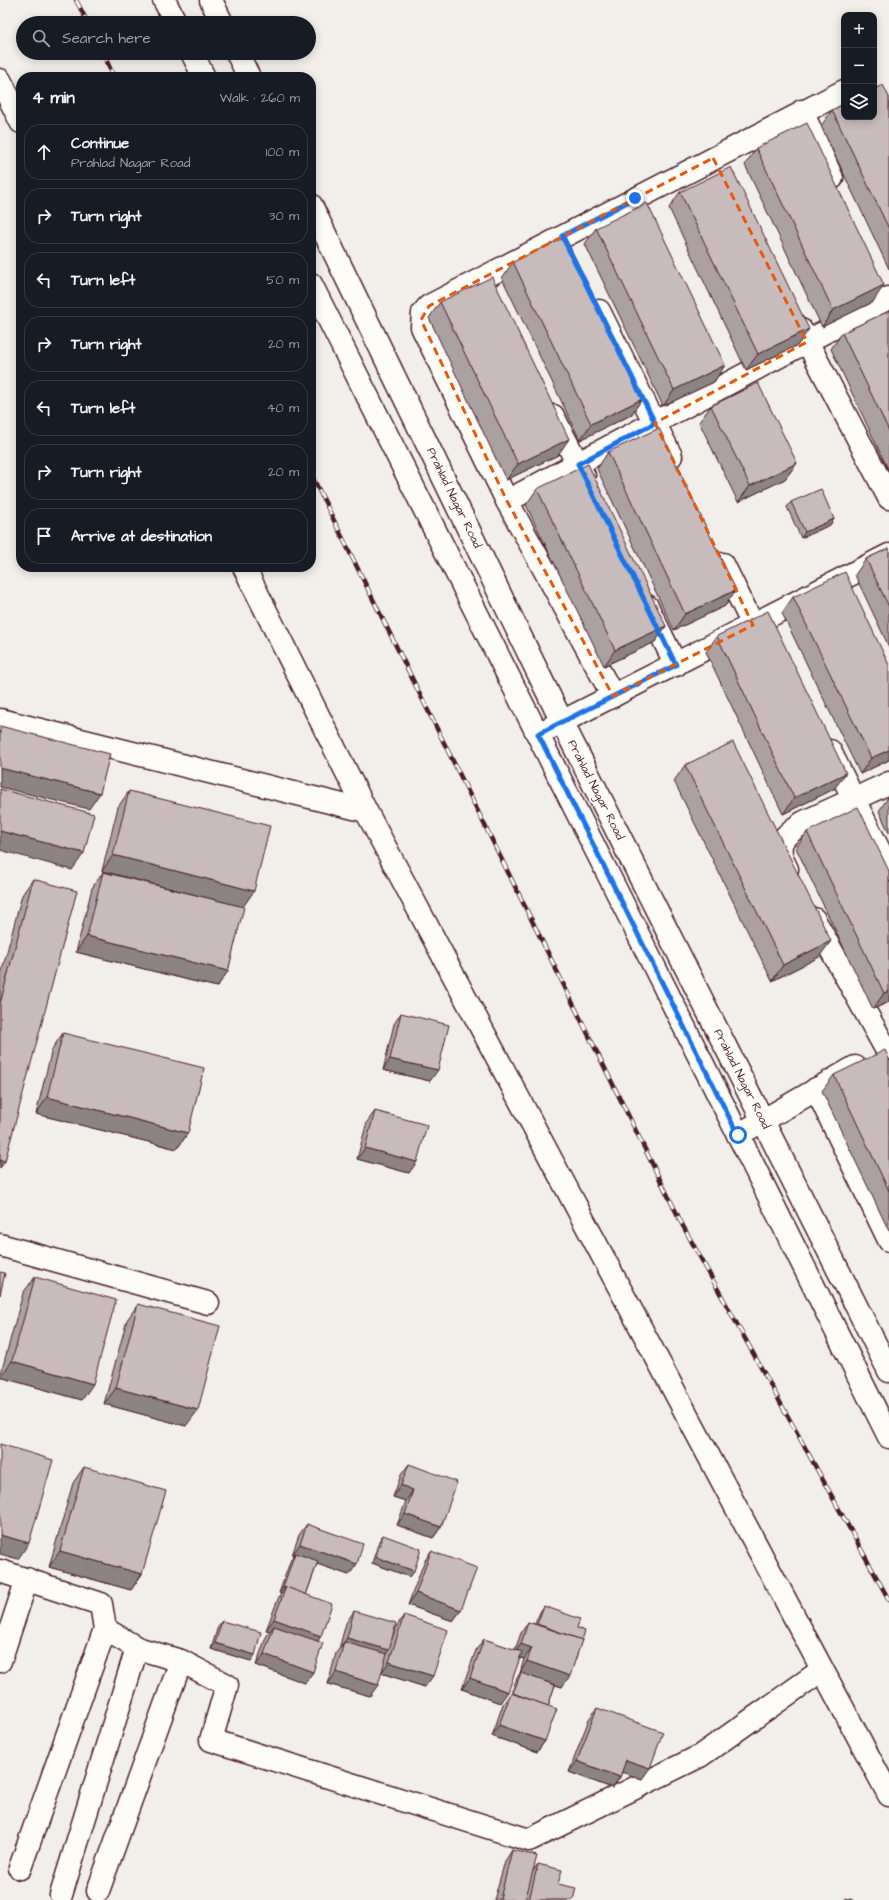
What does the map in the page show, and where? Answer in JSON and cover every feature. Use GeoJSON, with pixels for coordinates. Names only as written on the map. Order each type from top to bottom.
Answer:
{"type":"FeatureCollection","features":[{"type":"Feature","properties":{"kind":"street"},"geometry":{"type":"LineString","coordinates":[[164,0],[172,16]]}},
{"type":"Feature","properties":{"kind":"street"},"geometry":{"type":"LineString","coordinates":[[211,0],[219,16]]}},
{"type":"Feature","properties":{"kind":"street"},"geometry":{"type":"LineString","coordinates":[[196,60],[202,72]]}},
{"type":"Feature","properties":{"kind":"street"},"geometry":{"type":"LineString","coordinates":[[240,60],[246,72]]}},
{"type":"Feature","properties":{"kind":"street"},"geometry":{"type":"LineString","coordinates":[[0,80],[16,112]]}},
{"type":"Feature","properties":{"kind":"street"},"geometry":{"type":"LineString","coordinates":[[613,696],[507,501],[422,327],[421,320],[423,313],[429,306],[482,278],[802,111],[841,92]]}},
{"type":"Feature","properties":{"kind":"street"},"geometry":{"type":"LineString","coordinates":[[802,111],[841,198]]}},
{"type":"Feature","properties":{"kind":"street"},"geometry":{"type":"LineString","coordinates":[[713,158],[724,179]]}},
{"type":"Feature","properties":{"kind":"street"},"geometry":{"type":"LineString","coordinates":[[635,198],[646,220]]}},
{"type":"Feature","properties":{"kind":"street","name":"Prahlad Nagar Road"},"geometry":{"type":"LineString","coordinates":[[316,215],[562,722],[889,1371]]}},
{"type":"Feature","properties":{"kind":"street"},"geometry":{"type":"LineString","coordinates":[[562,236],[573,258]]}},
{"type":"Feature","properties":{"kind":"street"},"geometry":{"type":"LineString","coordinates":[[482,278],[493,299]]}},
{"type":"Feature","properties":{"kind":"street"},"geometry":{"type":"LineString","coordinates":[[507,501],[807,342],[888,301],[877,278]]}},
{"type":"Feature","properties":{"kind":"street"},"geometry":{"type":"LineString","coordinates":[[316,294],[538,734],[889,1437]]}},
{"type":"Feature","properties":{"kind":"street"},"geometry":{"type":"LineString","coordinates":[[591,294],[678,472]]}},
{"type":"Feature","properties":{"kind":"street"},"geometry":{"type":"LineString","coordinates":[[793,314],[889,498]]}},
{"type":"Feature","properties":{"kind":"street"},"geometry":{"type":"LineString","coordinates":[[717,362],[728,384]]}},
{"type":"Feature","properties":{"kind":"street"},"geometry":{"type":"LineString","coordinates":[[542,395],[592,493]]}},
{"type":"Feature","properties":{"kind":"street"},"geometry":{"type":"LineString","coordinates":[[716,548],[762,627]]}},
{"type":"Feature","properties":{"kind":"street"},"geometry":{"type":"LineString","coordinates":[[538,734],[676,665],[762,627],[850,584],[889,555]]}},
{"type":"Feature","properties":{"kind":"street"},"geometry":{"type":"LineString","coordinates":[[246,572],[366,811],[889,1796]]}},
{"type":"Feature","properties":{"kind":"street"},"geometry":{"type":"LineString","coordinates":[[637,586],[676,665]]}},
{"type":"Feature","properties":{"kind":"street"},"geometry":{"type":"LineString","coordinates":[[0,720],[366,811]]}},
{"type":"Feature","properties":{"kind":"street"},"geometry":{"type":"LineString","coordinates":[[821,735],[889,870]]}},
{"type":"Feature","properties":{"kind":"street"},"geometry":{"type":"LineString","coordinates":[[738,1135],[816,1089],[884,1054],[780,854],[780,845],[785,837],[804,822],[889,783]]}},
{"type":"Feature","properties":{"kind":"street"},"geometry":{"type":"LineString","coordinates":[[816,1089],[889,1240]]}},
{"type":"Feature","properties":{"kind":"street"},"geometry":{"type":"LineString","coordinates":[[0,1245],[208,1303]]}},
{"type":"Feature","properties":{"kind":"street"},"geometry":{"type":"LineString","coordinates":[[0,1571],[101,1604],[106,1629],[20,1868]]}},
{"type":"Feature","properties":{"kind":"street"},"geometry":{"type":"LineString","coordinates":[[0,1661],[27,1579]]}},
{"type":"Feature","properties":{"kind":"street"},"geometry":{"type":"LineString","coordinates":[[106,1629],[137,1648],[181,1661],[227,1686],[211,1740],[529,1840],[700,1756],[822,1670]]}},
{"type":"Feature","properties":{"kind":"street"},"geometry":{"type":"LineString","coordinates":[[61,1895],[137,1648]]}},
{"type":"Feature","properties":{"kind":"street"},"geometry":{"type":"LineString","coordinates":[[98,1891],[181,1661]]}},
{"type":"Feature","properties":{"kind":"highlighted area"},"geometry":{"type":"Polygon","coordinates":[[[713,158],[807,342],[655,423],[753,625],[613,696],[507,501],[421,320],[429,306],[713,158]]]}},
{"type":"Feature","properties":{"kind":"building"},"geometry":{"type":"Polygon","coordinates":[[[883,85],[889,97],[889,229],[832,110],[841,106],[841,120],[877,120],[877,88],[883,85]]]}},
{"type":"Feature","properties":{"kind":"building"},"geometry":{"type":"Polygon","coordinates":[[[807,123],[884,285],[833,310],[756,148],[807,123]]]}},
{"type":"Feature","properties":{"kind":"building"},"geometry":{"type":"Polygon","coordinates":[[[731,167],[809,329],[758,354],[680,192],[731,167]]]}},
{"type":"Feature","properties":{"kind":"building"},"geometry":{"type":"Polygon","coordinates":[[[647,203],[725,365],[674,390],[596,228],[647,203]]]}},
{"type":"Feature","properties":{"kind":"building"},"geometry":{"type":"Polygon","coordinates":[[[565,237],[642,399],[591,424],[513,262],[565,237]]]}},
{"type":"Feature","properties":{"kind":"building"},"geometry":{"type":"Polygon","coordinates":[[[492,277],[569,439],[518,464],[440,302],[492,277]]]}},
{"type":"Feature","properties":{"kind":"building"},"geometry":{"type":"Polygon","coordinates":[[[889,311],[889,431],[842,333],[889,311]]]}},
{"type":"Feature","properties":{"kind":"building"},"geometry":{"type":"Polygon","coordinates":[[[758,383],[797,463],[750,486],[711,406],[758,383]]]}},
{"type":"Feature","properties":{"kind":"building"},"geometry":{"type":"Polygon","coordinates":[[[659,428],[736,590],[685,614],[608,452],[659,428]]]}},
{"type":"Feature","properties":{"kind":"building"},"geometry":{"type":"Polygon","coordinates":[[[588,464],[666,626],[615,650],[537,489],[588,464]]]}},
{"type":"Feature","properties":{"kind":"building"},"geometry":{"type":"Polygon","coordinates":[[[821,489],[834,519],[805,532],[791,502],[821,489]]]}},
{"type":"Feature","properties":{"kind":"building"},"geometry":{"type":"Polygon","coordinates":[[[889,548],[889,607],[866,559],[889,548]]]}},
{"type":"Feature","properties":{"kind":"building"},"geometry":{"type":"Polygon","coordinates":[[[845,572],[889,665],[889,750],[871,758],[793,597],[845,572]]]}},
{"type":"Feature","properties":{"kind":"building"},"geometry":{"type":"Polygon","coordinates":[[[768,611],[846,773],[794,798],[717,636],[768,611]]]}},
{"type":"Feature","properties":{"kind":"building"},"geometry":{"type":"Polygon","coordinates":[[[0,726],[110,754],[100,793],[0,768],[0,726]]]}},
{"type":"Feature","properties":{"kind":"building"},"geometry":{"type":"Polygon","coordinates":[[[733,742],[831,941],[783,965],[685,765],[733,742]]]}},
{"type":"Feature","properties":{"kind":"building"},"geometry":{"type":"Polygon","coordinates":[[[0,789],[94,814],[84,853],[0,831],[0,789]]]}},
{"type":"Feature","properties":{"kind":"building"},"geometry":{"type":"Polygon","coordinates":[[[129,791],[270,826],[254,891],[113,855],[129,791]]]}},
{"type":"Feature","properties":{"kind":"building"},"geometry":{"type":"Polygon","coordinates":[[[858,807],[889,871],[889,991],[884,993],[807,832],[858,807]]]}},
{"type":"Feature","properties":{"kind":"building"},"geometry":{"type":"Polygon","coordinates":[[[103,872],[244,907],[228,971],[87,936],[103,872]]]}},
{"type":"Feature","properties":{"kind":"building"},"geometry":{"type":"Polygon","coordinates":[[[33,879],[77,891],[5,1161],[0,1160],[0,1004],[33,879]]]}},
{"type":"Feature","properties":{"kind":"building"},"geometry":{"type":"Polygon","coordinates":[[[401,1013],[449,1025],[438,1070],[390,1059],[401,1013]]]}},
{"type":"Feature","properties":{"kind":"building"},"geometry":{"type":"Polygon","coordinates":[[[63,1033],[204,1068],[188,1133],[47,1097],[63,1033]]]}},
{"type":"Feature","properties":{"kind":"building"},"geometry":{"type":"Polygon","coordinates":[[[885,1050],[889,1059],[889,1191],[834,1075],[885,1050]]]}},
{"type":"Feature","properties":{"kind":"building"},"geometry":{"type":"Polygon","coordinates":[[[375,1111],[427,1125],[417,1162],[365,1148],[375,1111]]]}},
{"type":"Feature","properties":{"kind":"building"},"geometry":{"type":"Polygon","coordinates":[[[0,1272],[5,1273],[0,1295],[0,1272]]]}},
{"type":"Feature","properties":{"kind":"building"},"geometry":{"type":"Polygon","coordinates":[[[35,1277],[116,1300],[93,1384],[12,1361],[35,1277]]]}},
{"type":"Feature","properties":{"kind":"building"},"geometry":{"type":"Polygon","coordinates":[[[138,1304],[220,1326],[198,1410],[116,1388],[138,1304]]]}},
{"type":"Feature","properties":{"kind":"building"},"geometry":{"type":"Polygon","coordinates":[[[0,1444],[53,1460],[29,1543],[0,1535],[0,1444]]]}},
{"type":"Feature","properties":{"kind":"building"},"geometry":{"type":"Polygon","coordinates":[[[409,1464],[457,1482],[441,1527],[405,1514],[413,1490],[401,1485],[409,1464]]]}},
{"type":"Feature","properties":{"kind":"building"},"geometry":{"type":"Polygon","coordinates":[[[84,1467],[166,1491],[142,1574],[60,1551],[84,1467]]]}},
{"type":"Feature","properties":{"kind":"building"},"geometry":{"type":"Polygon","coordinates":[[[307,1524],[363,1544],[357,1564],[300,1544],[307,1524]]]}},
{"type":"Feature","properties":{"kind":"building"},"geometry":{"type":"Polygon","coordinates":[[[383,1535],[421,1549],[414,1571],[376,1557],[383,1535]]]}},
{"type":"Feature","properties":{"kind":"building"},"geometry":{"type":"Polygon","coordinates":[[[431,1551],[477,1568],[461,1610],[416,1593],[431,1551]]]}},
{"type":"Feature","properties":{"kind":"building"},"geometry":{"type":"Polygon","coordinates":[[[295,1553],[318,1561],[306,1595],[283,1587],[295,1553]]]}},
{"type":"Feature","properties":{"kind":"building"},"geometry":{"type":"Polygon","coordinates":[[[286,1587],[332,1604],[321,1636],[274,1619],[286,1587]]]}},
{"type":"Feature","properties":{"kind":"building"},"geometry":{"type":"Polygon","coordinates":[[[544,1606],[580,1619],[577,1628],[585,1631],[582,1640],[537,1624],[544,1606]]]}},
{"type":"Feature","properties":{"kind":"building"},"geometry":{"type":"Polygon","coordinates":[[[354,1611],[396,1623],[389,1650],[347,1638],[354,1611]]]}},
{"type":"Feature","properties":{"kind":"building"},"geometry":{"type":"Polygon","coordinates":[[[404,1615],[448,1630],[433,1676],[389,1662],[404,1615]]]}},
{"type":"Feature","properties":{"kind":"building"},"geometry":{"type":"Polygon","coordinates":[[[222,1621],[261,1632],[255,1655],[215,1643],[222,1621]]]}},
{"type":"Feature","properties":{"kind":"building"},"geometry":{"type":"Polygon","coordinates":[[[528,1622],[582,1640],[570,1676],[527,1661],[532,1648],[521,1644],[528,1622]]]}},
{"type":"Feature","properties":{"kind":"building"},"geometry":{"type":"Polygon","coordinates":[[[274,1626],[323,1643],[313,1672],[264,1654],[274,1626]]]}},
{"type":"Feature","properties":{"kind":"building"},"geometry":{"type":"Polygon","coordinates":[[[484,1639],[522,1652],[508,1692],[470,1678],[484,1639]]]}},
{"type":"Feature","properties":{"kind":"building"},"geometry":{"type":"Polygon","coordinates":[[[344,1642],[387,1654],[378,1685],[336,1672],[344,1642]]]}},
{"type":"Feature","properties":{"kind":"building"},"geometry":{"type":"Polygon","coordinates":[[[521,1673],[555,1685],[548,1706],[513,1693],[521,1673]]]}},
{"type":"Feature","properties":{"kind":"building"},"geometry":{"type":"Polygon","coordinates":[[[511,1693],[557,1709],[545,1741],[499,1725],[511,1693]]]}},
{"type":"Feature","properties":{"kind":"building"},"geometry":{"type":"Polygon","coordinates":[[[597,1708],[663,1732],[650,1768],[626,1760],[620,1777],[577,1761],[597,1708]]]}},
{"type":"Feature","properties":{"kind":"building"},"geometry":{"type":"Polygon","coordinates":[[[512,1850],[537,1856],[525,1900],[500,1899],[512,1850]]]}},
{"type":"Feature","properties":{"kind":"building"},"geometry":{"type":"Polygon","coordinates":[[[538,1864],[562,1870],[558,1884],[576,1888],[573,1900],[529,1900],[538,1864]]]}},
{"type":"Feature","properties":{"kind":"railway"},"geometry":{"type":"LineString","coordinates":[[76,0],[84,16]]}},
{"type":"Feature","properties":{"kind":"railway"},"geometry":{"type":"LineString","coordinates":[[106,60],[112,72]]}},
{"type":"Feature","properties":{"kind":"railway"},"geometry":{"type":"LineString","coordinates":[[316,484],[683,1226],[889,1600]]}},
{"type":"Feature","properties":{"kind":"route"},"geometry":{"type":"LineString","coordinates":[[635,198],[562,236],[655,423],[578,464],[676,665],[538,734],[738,1135]]}}]}
